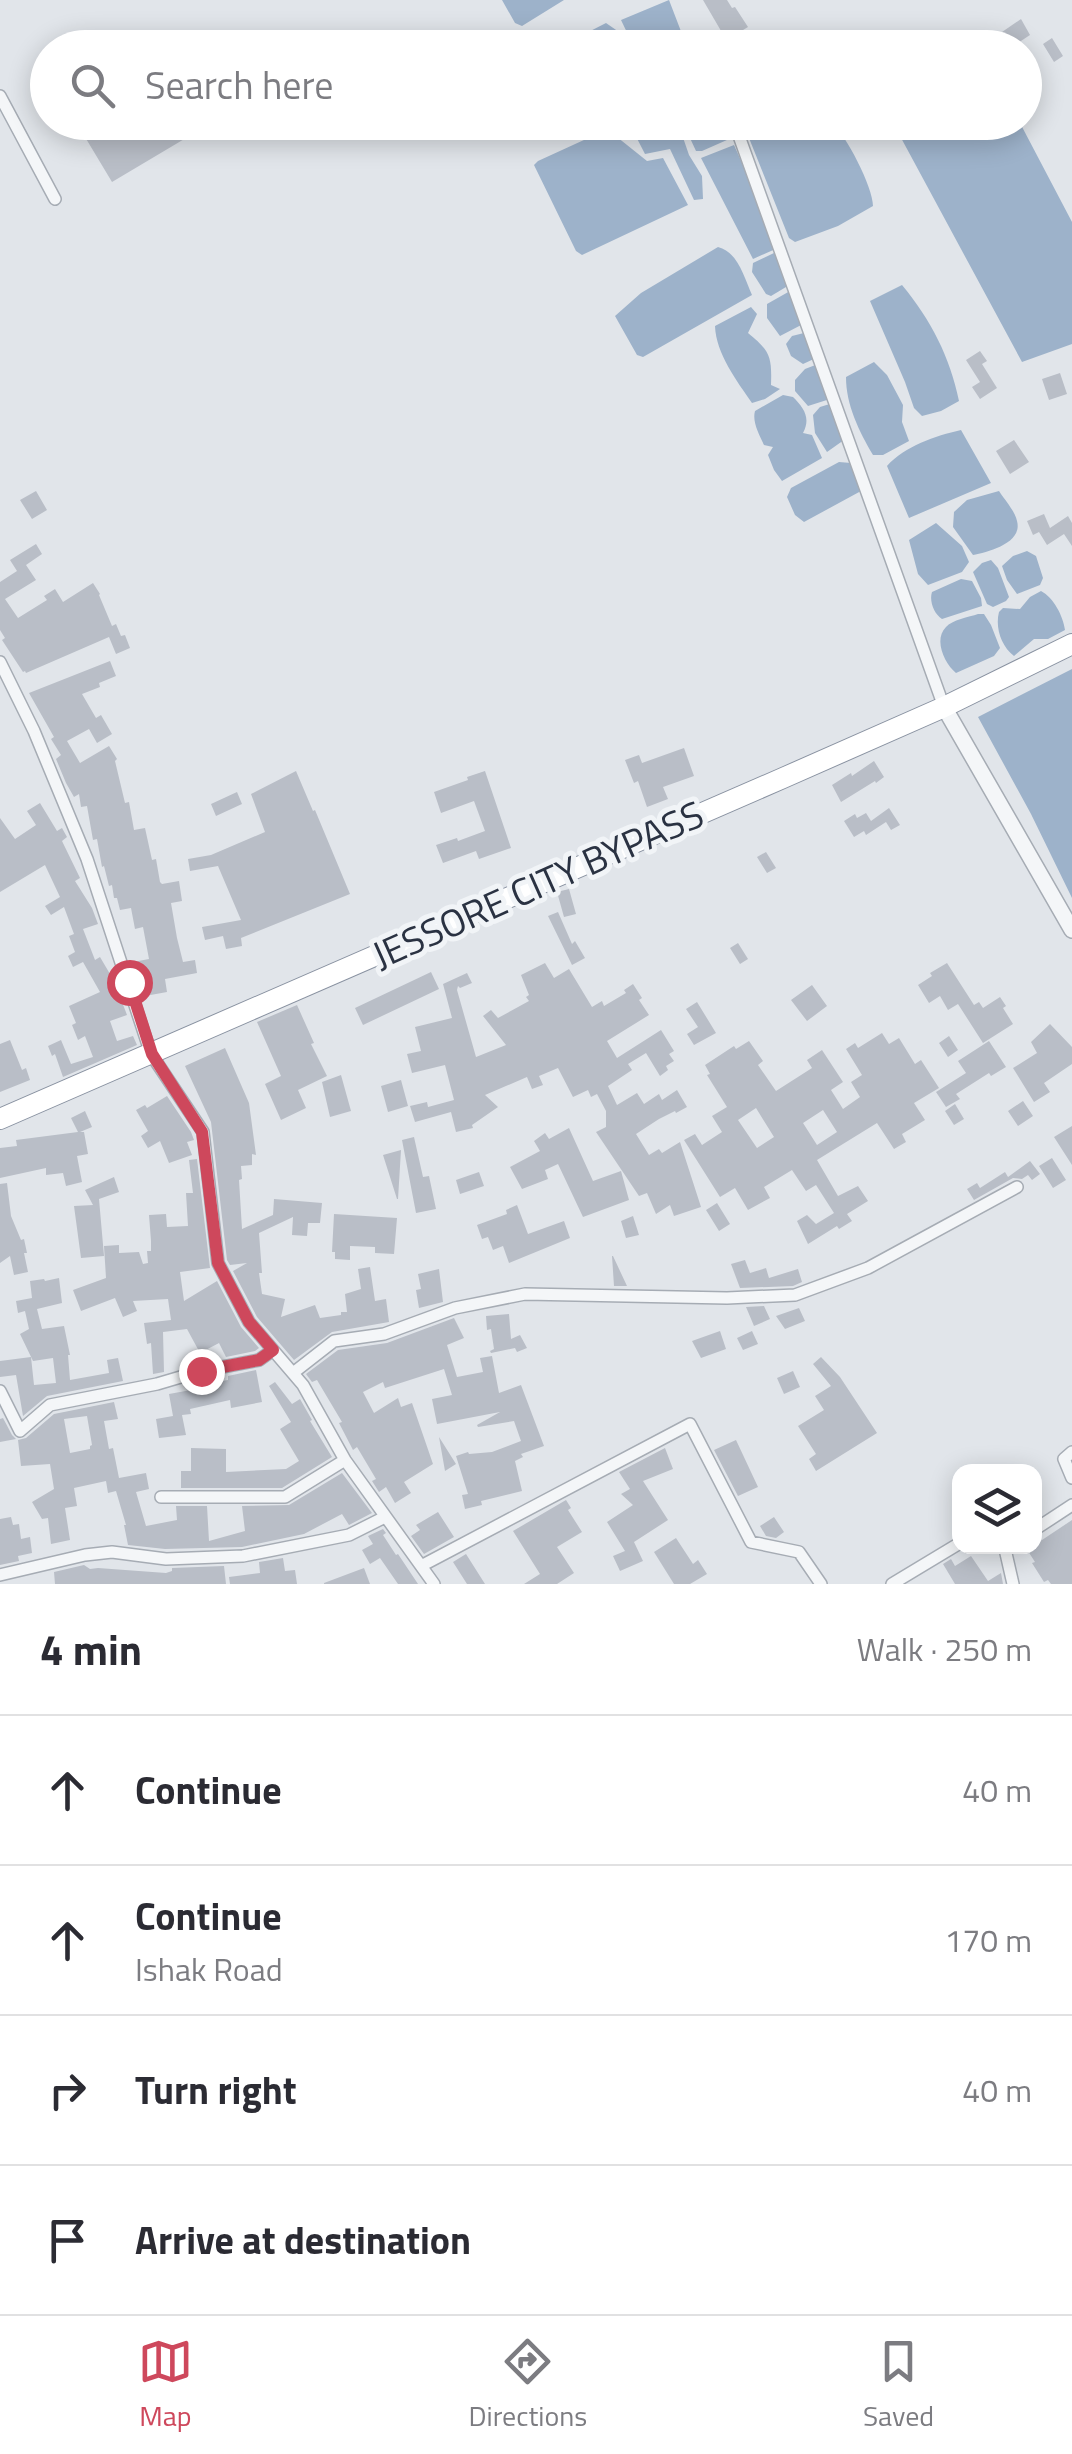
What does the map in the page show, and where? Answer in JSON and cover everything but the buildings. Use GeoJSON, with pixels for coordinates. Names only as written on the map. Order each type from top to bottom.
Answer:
{"type":"FeatureCollection","features":[{"type":"Feature","properties":{"kind":"highway","name":"JESSORE CITY BYPASS"},"geometry":{"type":"LineString","coordinates":[[0,1119],[944,706],[1072,644]]}},
{"type":"Feature","properties":{"kind":"street"},"geometry":{"type":"LineString","coordinates":[[0,96],[55,199]]}},
{"type":"Feature","properties":{"kind":"street"},"geometry":{"type":"LineString","coordinates":[[740,140],[944,706],[1072,930]]}},
{"type":"Feature","properties":{"kind":"street"},"geometry":{"type":"LineString","coordinates":[[0,662],[87,859],[152,1054],[202,1132],[218,1263],[249,1322],[303,1385],[345,1460],[434,1584]]}},
{"type":"Feature","properties":{"kind":"street"},"geometry":{"type":"LineString","coordinates":[[293,1373],[334,1341],[384,1334],[455,1308],[525,1294],[727,1298],[795,1295],[868,1268],[1016,1187]]}},
{"type":"Feature","properties":{"kind":"street"},"geometry":{"type":"LineString","coordinates":[[0,1391],[20,1431],[50,1405],[259,1360],[273,1350]]}},
{"type":"Feature","properties":{"kind":"street"},"geometry":{"type":"LineString","coordinates":[[421,1566],[690,1424],[751,1542],[799,1552],[821,1584]]}},
{"type":"Feature","properties":{"kind":"street"},"geometry":{"type":"LineString","coordinates":[[1072,1452],[1064,1458],[1072,1478]]}},
{"type":"Feature","properties":{"kind":"street"},"geometry":{"type":"LineString","coordinates":[[161,1497],[284,1498],[345,1460]]}},
{"type":"Feature","properties":{"kind":"street"},"geometry":{"type":"LineString","coordinates":[[1042,1525],[1072,1505]]}},
{"type":"Feature","properties":{"kind":"street"},"geometry":{"type":"LineString","coordinates":[[0,1575],[112,1552],[166,1558],[243,1556],[349,1535],[385,1518]]}},
{"type":"Feature","properties":{"kind":"street"},"geometry":{"type":"LineString","coordinates":[[892,1584],[952,1548]]}},
{"type":"Feature","properties":{"kind":"street"},"geometry":{"type":"LineString","coordinates":[[1007,1554],[1013,1584]]}},
{"type":"Feature","properties":{"kind":"water"},"geometry":{"type":"Polygon","coordinates":[[[502,0],[564,0],[522,26],[515,23],[502,0]]]}},
{"type":"Feature","properties":{"kind":"water"},"geometry":{"type":"Polygon","coordinates":[[[669,0],[680,30],[626,30],[621,20],[669,0]]]}},
{"type":"Feature","properties":{"kind":"water"},"geometry":{"type":"Polygon","coordinates":[[[606,23],[616,30],[592,30],[606,23]]]}},
{"type":"Feature","properties":{"kind":"water"},"geometry":{"type":"Polygon","coordinates":[[[584,140],[621,140],[647,161],[663,158],[688,205],[582,255],[576,251],[534,165],[584,140]]]}},
{"type":"Feature","properties":{"kind":"water"},"geometry":{"type":"Polygon","coordinates":[[[638,140],[684,140],[702,176],[703,199],[694,200],[670,149],[645,154],[638,140]]]}},
{"type":"Feature","properties":{"kind":"water"},"geometry":{"type":"Polygon","coordinates":[[[691,140],[727,140],[702,151],[696,151],[691,140]]]}},
{"type":"Feature","properties":{"kind":"water"},"geometry":{"type":"Polygon","coordinates":[[[750,140],[845,140],[869,187],[873,206],[838,226],[795,242],[789,238],[750,140]]]}},
{"type":"Feature","properties":{"kind":"water"},"geometry":{"type":"Polygon","coordinates":[[[902,140],[1029,140],[1072,222],[1072,344],[1022,362],[902,140]]]}},
{"type":"Feature","properties":{"kind":"water"},"geometry":{"type":"Polygon","coordinates":[[[734,145],[780,247],[753,259],[701,158],[734,145]]]}},
{"type":"Feature","properties":{"kind":"water"},"geometry":{"type":"Polygon","coordinates":[[[718,247],[731,254],[752,295],[643,357],[637,355],[615,316],[641,293],[718,247]]]}},
{"type":"Feature","properties":{"kind":"water"},"geometry":{"type":"Polygon","coordinates":[[[774,253],[781,257],[789,282],[771,296],[752,272],[753,263],[774,253]]]}},
{"type":"Feature","properties":{"kind":"water"},"geometry":{"type":"Polygon","coordinates":[[[902,285],[938,340],[959,401],[922,416],[914,408],[870,301],[902,285]]]}},
{"type":"Feature","properties":{"kind":"water"},"geometry":{"type":"Polygon","coordinates":[[[790,291],[805,323],[780,336],[767,318],[767,304],[790,291]]]}},
{"type":"Feature","properties":{"kind":"water"},"geometry":{"type":"Polygon","coordinates":[[[751,307],[757,314],[748,333],[765,350],[770,361],[771,385],[780,389],[752,403],[723,357],[715,326],[751,307]]]}},
{"type":"Feature","properties":{"kind":"water"},"geometry":{"type":"Polygon","coordinates":[[[808,332],[816,358],[803,364],[791,356],[786,344],[792,336],[808,332]]]}},
{"type":"Feature","properties":{"kind":"water"},"geometry":{"type":"Polygon","coordinates":[[[874,362],[887,375],[903,405],[902,422],[909,441],[883,455],[873,455],[848,398],[846,377],[874,362]]]}},
{"type":"Feature","properties":{"kind":"water"},"geometry":{"type":"Polygon","coordinates":[[[818,364],[830,399],[808,406],[795,391],[795,380],[805,369],[818,364]]]}},
{"type":"Feature","properties":{"kind":"water"},"geometry":{"type":"Polygon","coordinates":[[[783,395],[793,397],[803,409],[803,433],[812,435],[822,458],[782,481],[768,455],[773,447],[764,445],[754,415],[783,395]]]}},
{"type":"Feature","properties":{"kind":"water"},"geometry":{"type":"Polygon","coordinates":[[[833,403],[851,435],[827,452],[815,433],[813,415],[820,407],[833,403]]]}},
{"type":"Feature","properties":{"kind":"water"},"geometry":{"type":"Polygon","coordinates":[[[961,430],[991,483],[909,518],[887,466],[921,443],[961,430]]]}},
{"type":"Feature","properties":{"kind":"water"},"geometry":{"type":"Polygon","coordinates":[[[839,462],[851,463],[861,491],[804,522],[795,515],[787,497],[791,488],[839,462]]]}},
{"type":"Feature","properties":{"kind":"water"},"geometry":{"type":"Polygon","coordinates":[[[999,491],[1017,521],[1015,535],[1003,545],[973,555],[953,527],[954,512],[967,500],[999,491]]]}},
{"type":"Feature","properties":{"kind":"water"},"geometry":{"type":"Polygon","coordinates":[[[936,523],[962,546],[969,562],[962,572],[928,585],[918,574],[909,540],[936,523]]]}},
{"type":"Feature","properties":{"kind":"water"},"geometry":{"type":"Polygon","coordinates":[[[1027,551],[1036,556],[1043,578],[1040,585],[1017,594],[1002,566],[1027,551]]]}},
{"type":"Feature","properties":{"kind":"water"},"geometry":{"type":"Polygon","coordinates":[[[991,560],[1009,597],[993,607],[987,604],[973,572],[991,560]]]}},
{"type":"Feature","properties":{"kind":"water"},"geometry":{"type":"Polygon","coordinates":[[[961,579],[972,581],[982,606],[942,619],[933,607],[932,592],[961,579]]]}},
{"type":"Feature","properties":{"kind":"water"},"geometry":{"type":"Polygon","coordinates":[[[1041,591],[1057,608],[1065,630],[1048,639],[1034,639],[1014,656],[1000,636],[999,612],[1003,608],[1020,609],[1041,591]]]}},
{"type":"Feature","properties":{"kind":"water"},"geometry":{"type":"Polygon","coordinates":[[[984,614],[1000,648],[994,656],[956,673],[942,652],[942,632],[952,622],[984,614]]]}},
{"type":"Feature","properties":{"kind":"water"},"geometry":{"type":"Polygon","coordinates":[[[1072,669],[1072,898],[978,717],[1072,669]]]}},
{"type":"Feature","properties":{"kind":"route"},"geometry":{"type":"LineString","coordinates":[[129,982],[152,1054],[202,1132],[218,1263],[249,1322],[273,1350],[259,1360],[201,1371]]}}]}
